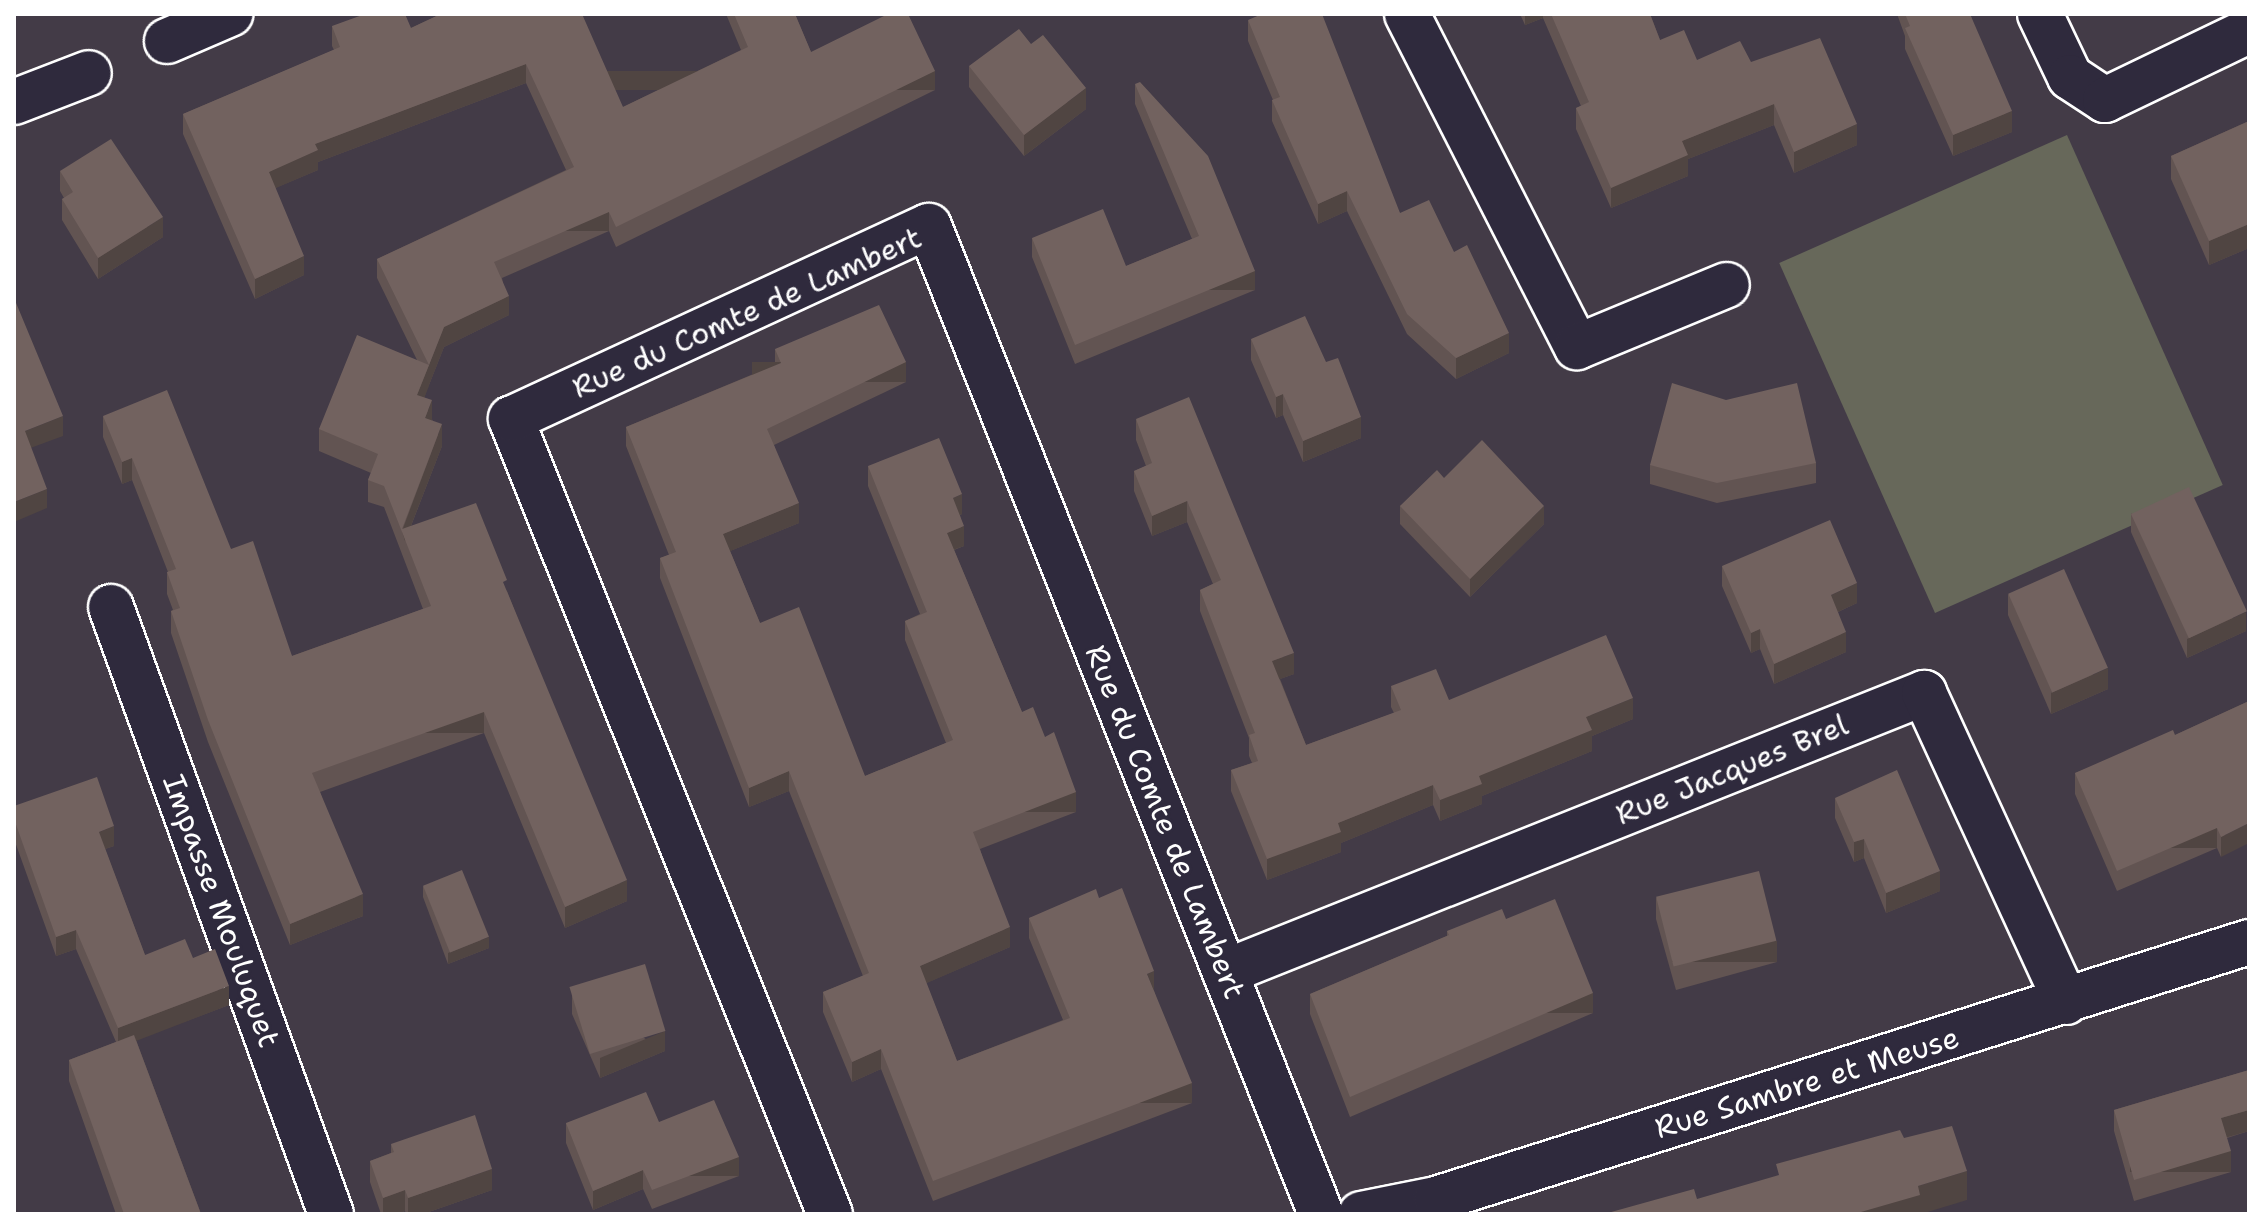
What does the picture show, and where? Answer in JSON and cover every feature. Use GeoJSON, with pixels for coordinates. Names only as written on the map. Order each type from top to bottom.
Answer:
{"type":"FeatureCollection","features":[{"type":"Feature","properties":{"kind":"street"},"geometry":{"type":"LineString","coordinates":[[167,41],[230,14]]}},
{"type":"Feature","properties":{"kind":"street"},"geometry":{"type":"LineString","coordinates":[[1407,14],[1577,347],[1727,285]]}},
{"type":"Feature","properties":{"kind":"street"},"geometry":{"type":"LineString","coordinates":[[2040,14],[2070,77],[2105,100],[2244,33]]}},
{"type":"Feature","properties":{"kind":"street"},"geometry":{"type":"LineString","coordinates":[[14,102],[89,73]]}},
{"type":"Feature","properties":{"kind":"street","name":"Rue du Comte de Lambert"},"geometry":{"type":"LineString","coordinates":[[830,1214],[511,419],[929,226],[1321,1214]]}},
{"type":"Feature","properties":{"kind":"street","name":"Impasse Mouluquet"},"geometry":{"type":"LineString","coordinates":[[111,607],[331,1214]]}},
{"type":"Feature","properties":{"kind":"street","name":"Rue Jacques Brel"},"geometry":{"type":"LineString","coordinates":[[1225,972],[1924,693],[2066,1002]]}},
{"type":"Feature","properties":{"kind":"street","name":"Rue Sambre et Meuse"},"geometry":{"type":"LineString","coordinates":[[1361,1214],[1438,1206],[2249,942]]}},
{"type":"Feature","properties":{"kind":"green space"},"geometry":{"type":"Polygon","coordinates":[[[2067,135],[2223,485],[1935,613],[1779,263],[2067,135]]]}},
{"type":"Feature","properties":{"kind":"building"},"geometry":{"type":"Polygon","coordinates":[[[365,14],[405,14],[411,28],[441,14],[582,14],[623,107],[748,47],[734,14],[795,14],[811,52],[888,14],[908,14],[935,71],[616,227],[609,212],[494,262],[509,296],[444,327],[429,365],[377,259],[574,167],[526,64],[315,144],[318,150],[269,172],[304,256],[255,279],[183,114],[340,47],[332,26],[365,14]]]}},
{"type":"Feature","properties":{"kind":"building"},"geometry":{"type":"Polygon","coordinates":[[[1262,14],[1322,14],[1400,213],[1429,200],[1454,252],[1467,245],[1509,333],[1456,358],[1407,314],[1347,191],[1318,204],[1272,100],[1280,97],[1248,20],[1262,14]]]}},
{"type":"Feature","properties":{"kind":"building"},"geometry":{"type":"Polygon","coordinates":[[[1551,14],[1650,14],[1660,40],[1684,30],[1697,60],[1740,41],[1751,62],[1820,38],[1857,124],[1794,152],[1774,104],[1682,141],[1688,155],[1611,188],[1576,108],[1589,102],[1551,14]]]}},
{"type":"Feature","properties":{"kind":"building"},"geometry":{"type":"Polygon","coordinates":[[[1905,14],[1970,14],[2012,111],[1953,135],[1905,28],[1910,26],[1905,14]]]}},
{"type":"Feature","properties":{"kind":"building"},"geometry":{"type":"Polygon","coordinates":[[[1019,29],[1031,44],[1043,35],[1086,88],[1024,135],[969,66],[1019,29]]]}},
{"type":"Feature","properties":{"kind":"building"},"geometry":{"type":"Polygon","coordinates":[[[1140,82],[1208,156],[1255,271],[1075,345],[1032,238],[1103,209],[1126,266],[1199,236],[1135,84],[1140,82]]]}},
{"type":"Feature","properties":{"kind":"building"},"geometry":{"type":"Polygon","coordinates":[[[2249,121],[2249,224],[2209,241],[2171,156],[2249,121]]]}},
{"type":"Feature","properties":{"kind":"building"},"geometry":{"type":"Polygon","coordinates":[[[111,139],[163,217],[98,258],[62,199],[73,192],[60,171],[111,139]]]}},
{"type":"Feature","properties":{"kind":"building"},"geometry":{"type":"Polygon","coordinates":[[[14,298],[63,416],[25,431],[47,489],[14,502],[14,298]]]}},
{"type":"Feature","properties":{"kind":"building"},"geometry":{"type":"Polygon","coordinates":[[[879,305],[906,362],[767,429],[799,503],[723,534],[760,623],[799,607],[865,776],[953,740],[905,621],[927,612],[868,466],[939,438],[962,494],[953,498],[964,526],[947,533],[1022,712],[1033,707],[1045,737],[1054,732],[1076,792],[973,832],[1010,927],[920,966],[957,1061],[1070,1018],[1029,918],[1096,889],[1099,898],[1122,888],[1154,971],[1147,974],[1192,1083],[933,1181],[881,1049],[852,1062],[823,992],[869,973],[789,771],[749,788],[660,558],[676,552],[626,427],[781,363],[775,349],[879,305]]]}},
{"type":"Feature","properties":{"kind":"building"},"geometry":{"type":"Polygon","coordinates":[[[1305,316],[1326,362],[1338,358],[1361,417],[1303,441],[1283,394],[1276,397],[1251,339],[1305,316]]]}},
{"type":"Feature","properties":{"kind":"building"},"geometry":{"type":"Polygon","coordinates":[[[357,335],[429,365],[417,395],[432,400],[425,418],[442,424],[402,529],[476,503],[507,580],[503,582],[627,880],[565,907],[484,712],[312,773],[363,894],[290,924],[208,720],[171,611],[180,608],[167,572],[176,569],[132,458],[122,462],[103,416],[167,390],[231,549],[253,541],[292,656],[431,606],[384,486],[368,480],[378,454],[319,429],[357,335]]]}},
{"type":"Feature","properties":{"kind":"building"},"geometry":{"type":"Polygon","coordinates":[[[1672,383],[1726,400],[1797,383],[1816,463],[1717,483],[1650,465],[1672,383]]]}},
{"type":"Feature","properties":{"kind":"building"},"geometry":{"type":"Polygon","coordinates":[[[1189,397],[1294,653],[1272,661],[1306,745],[1401,710],[1391,686],[1436,669],[1449,700],[1606,635],[1633,698],[1586,717],[1592,730],[1479,776],[1482,784],[1440,800],[1433,785],[1338,823],[1341,832],[1267,859],[1231,770],[1258,761],[1249,735],[1255,733],[1200,590],[1221,580],[1187,501],[1152,516],[1134,471],[1152,463],[1136,419],[1189,397]]]}},
{"type":"Feature","properties":{"kind":"building"},"geometry":{"type":"Polygon","coordinates":[[[1482,440],[1544,506],[1470,579],[1400,506],[1437,470],[1444,478],[1482,440]]]}},
{"type":"Feature","properties":{"kind":"building"},"geometry":{"type":"Polygon","coordinates":[[[2189,487],[2247,611],[2189,638],[2131,514],[2189,487]]]}},
{"type":"Feature","properties":{"kind":"building"},"geometry":{"type":"Polygon","coordinates":[[[1830,520],[1857,583],[1831,595],[1846,632],[1774,664],[1760,629],[1751,633],[1722,566],[1830,520]]]}},
{"type":"Feature","properties":{"kind":"building"},"geometry":{"type":"Polygon","coordinates":[[[2064,569],[2108,668],[2052,692],[2008,594],[2064,569]]]}},
{"type":"Feature","properties":{"kind":"building"},"geometry":{"type":"Polygon","coordinates":[[[2249,701],[2249,823],[2221,837],[2217,828],[2117,871],[2075,773],[2173,730],[2175,735],[2249,701]]]}},
{"type":"Feature","properties":{"kind":"building"},"geometry":{"type":"Polygon","coordinates":[[[1897,770],[1940,871],[1886,893],[1864,839],[1854,842],[1835,798],[1897,770]]]}},
{"type":"Feature","properties":{"kind":"building"},"geometry":{"type":"Polygon","coordinates":[[[97,777],[114,826],[99,832],[145,955],[185,939],[193,958],[215,949],[229,986],[118,1028],[76,930],[56,937],[14,819],[14,806],[97,777]]]}},
{"type":"Feature","properties":{"kind":"building"},"geometry":{"type":"Polygon","coordinates":[[[462,870],[489,937],[450,952],[423,886],[462,870]]]}},
{"type":"Feature","properties":{"kind":"building"},"geometry":{"type":"Polygon","coordinates":[[[1759,871],[1776,941],[1674,967],[1656,897],[1759,871]]]}},
{"type":"Feature","properties":{"kind":"building"},"geometry":{"type":"Polygon","coordinates":[[[1555,899],[1593,993],[1350,1097],[1310,994],[1502,909],[1506,919],[1555,899]]]}},
{"type":"Feature","properties":{"kind":"building"},"geometry":{"type":"Polygon","coordinates":[[[645,964],[665,1031],[590,1054],[569,987],[645,964]]]}},
{"type":"Feature","properties":{"kind":"building"},"geometry":{"type":"Polygon","coordinates":[[[134,1035],[201,1214],[124,1214],[69,1060],[134,1035]]]}},
{"type":"Feature","properties":{"kind":"building"},"geometry":{"type":"Polygon","coordinates":[[[2249,1070],[2249,1110],[2221,1118],[2231,1151],[2134,1180],[2114,1110],[2249,1070]]]}},
{"type":"Feature","properties":{"kind":"building"},"geometry":{"type":"Polygon","coordinates":[[[646,1092],[659,1122],[714,1100],[739,1157],[652,1190],[643,1170],[593,1191],[566,1123],[646,1092]]]}},
{"type":"Feature","properties":{"kind":"building"},"geometry":{"type":"Polygon","coordinates":[[[475,1115],[492,1169],[408,1198],[405,1190],[383,1198],[370,1161],[394,1152],[391,1144],[475,1115]]]}},
{"type":"Feature","properties":{"kind":"building"},"geometry":{"type":"Polygon","coordinates":[[[1952,1126],[1967,1171],[1918,1186],[1920,1195],[1854,1214],[1604,1214],[1694,1189],[1697,1199],[1779,1175],[1776,1164],[1900,1130],[1904,1138],[1952,1126]]]}}]}
